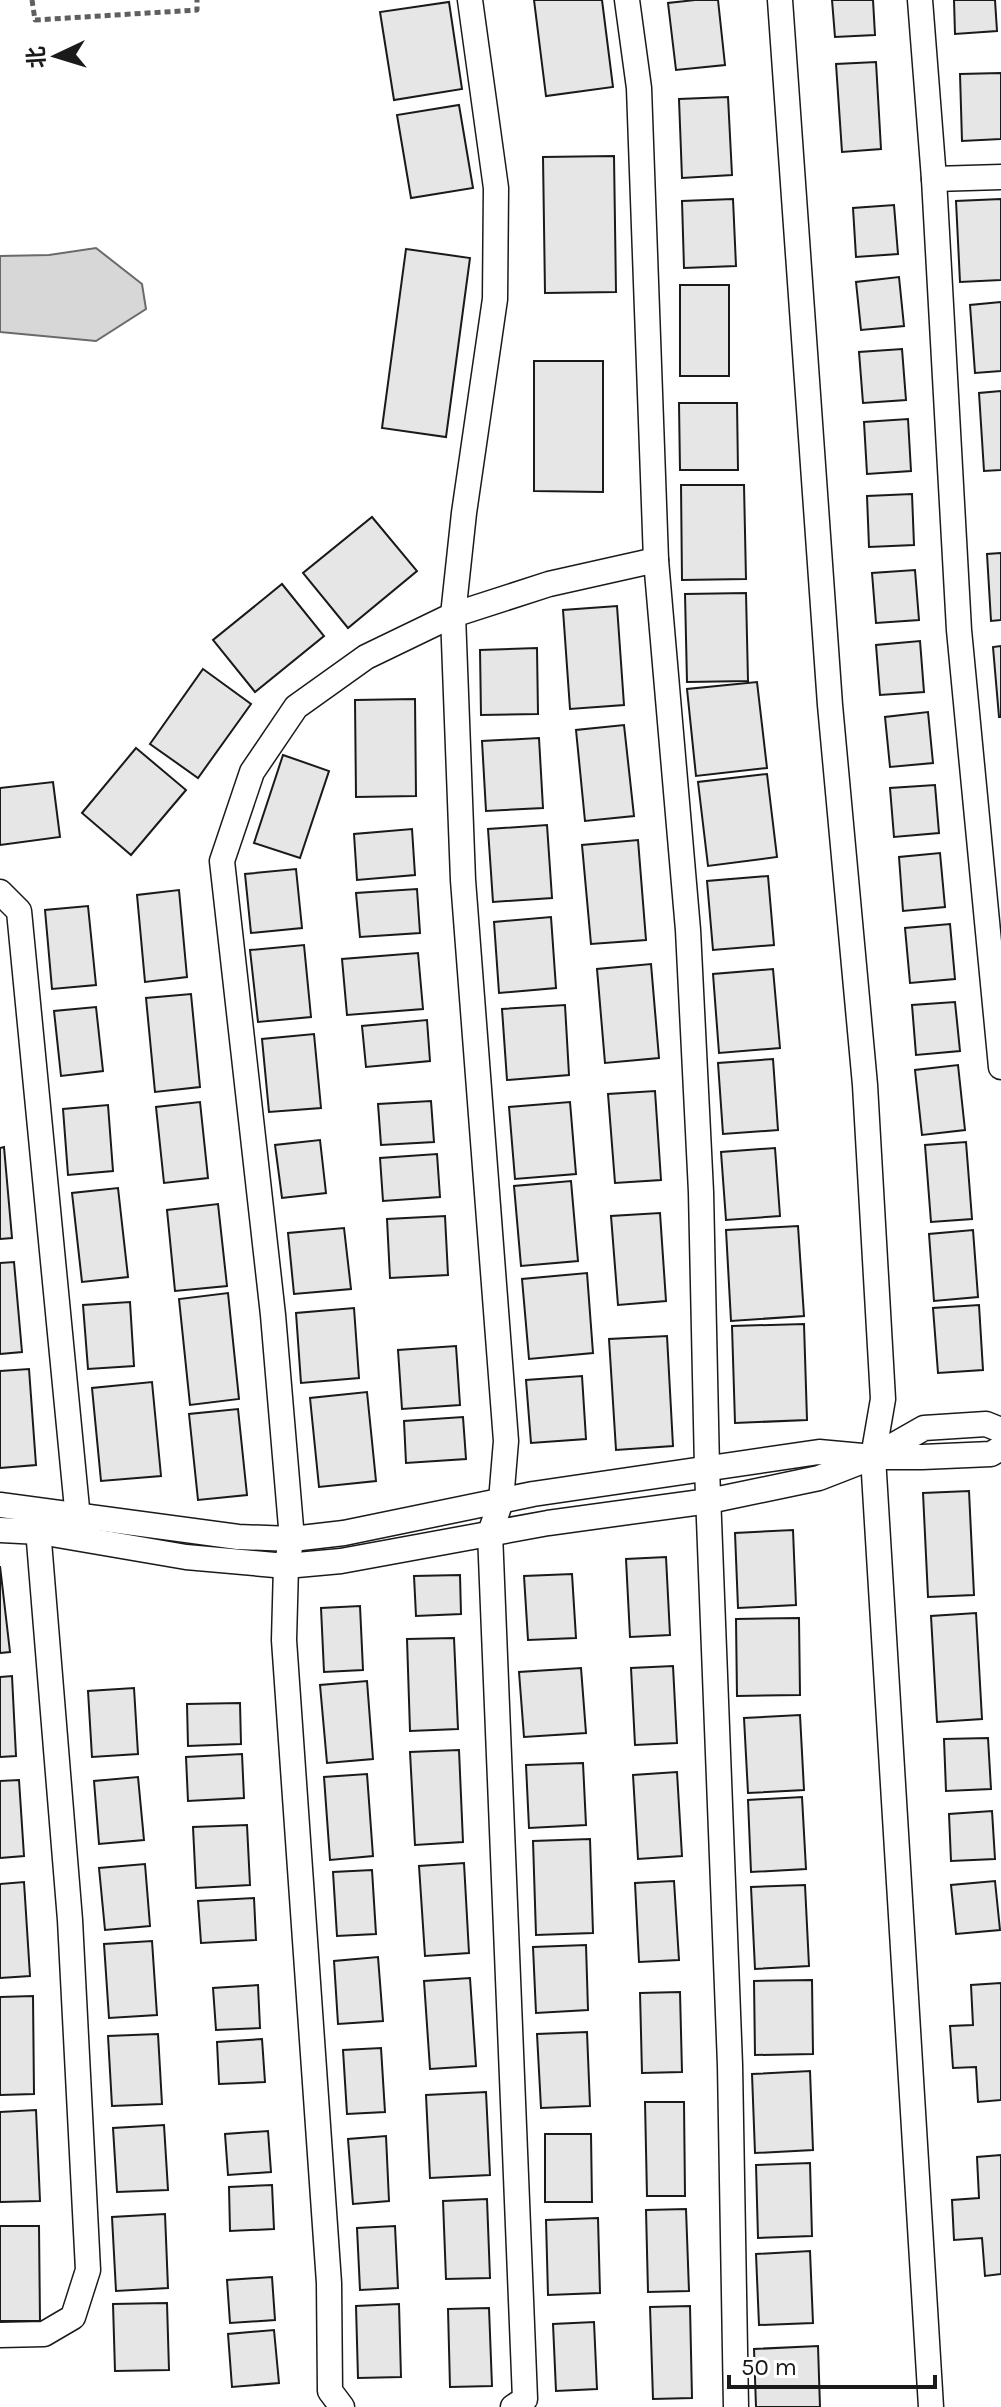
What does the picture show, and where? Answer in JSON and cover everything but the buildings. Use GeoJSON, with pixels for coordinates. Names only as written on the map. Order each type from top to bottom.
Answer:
{"type":"FeatureCollection","features":[{"type":"Feature","properties":{"kind":"street"},"geometry":{"type":"LineString","coordinates":[[470,0],[496,188],[495,299],[464,513],[453,615],[463,880],[506,1441],[501,1501],[490,1533],[524,2404]]}},
{"type":"Feature","properties":{"kind":"street"},"geometry":{"type":"LineString","coordinates":[[627,0],[639,103],[656,560],[688,930],[701,1192],[707,1468],[730,2065],[736,2407]]}},
{"type":"Feature","properties":{"kind":"street"},"geometry":{"type":"LineString","coordinates":[[780,0],[830,705],[866,1101],[883,1399],[873,1457],[931,2407]]}},
{"type":"Feature","properties":{"kind":"street"},"geometry":{"type":"LineString","coordinates":[[920,0],[934,179],[959,630],[1001,1057]]}},
{"type":"Feature","properties":{"kind":"street"},"geometry":{"type":"LineString","coordinates":[[934,179],[1001,177]]}},
{"type":"Feature","properties":{"kind":"street"},"geometry":{"type":"LineString","coordinates":[[342,2407],[330,2391],[329,2283],[284,1640],[286,1566],[292,1539],[273,1315],[222,861],[252,772],[296,707],[366,657],[453,615],[549,584],[656,560]]}},
{"type":"Feature","properties":{"kind":"street"},"geometry":{"type":"LineString","coordinates":[[0,892],[19,911],[80,1539]]}},
{"type":"Feature","properties":{"kind":"street"},"geometry":{"type":"LineString","coordinates":[[0,1505],[80,1539],[186,1557],[286,1566],[341,1561],[490,1533],[709,1501],[819,1478],[873,1457],[924,1428],[986,1424],[1001,1430]]}},
{"type":"Feature","properties":{"kind":"street"},"geometry":{"type":"LineString","coordinates":[[0,1530],[77,1513],[238,1537],[292,1539],[344,1533],[501,1501],[819,1452],[873,1457],[991,1454],[1001,1448]]}},
{"type":"Feature","properties":{"kind":"street"},"geometry":{"type":"LineString","coordinates":[[0,2335],[44,2334],[73,2317],[88,2270],[70,1920],[37,1520]]}},
{"type":"Feature","properties":{"kind":"path"},"geometry":{"type":"LineString","coordinates":[[32,0],[35,20],[197,10],[197,0]]}},
{"type":"Feature","properties":{"kind":"shaded area"},"geometry":{"type":"Polygon","coordinates":[[[96,248],[142,284],[146,309],[96,341],[0,332],[0,256],[49,255],[96,248]]]}}]}
